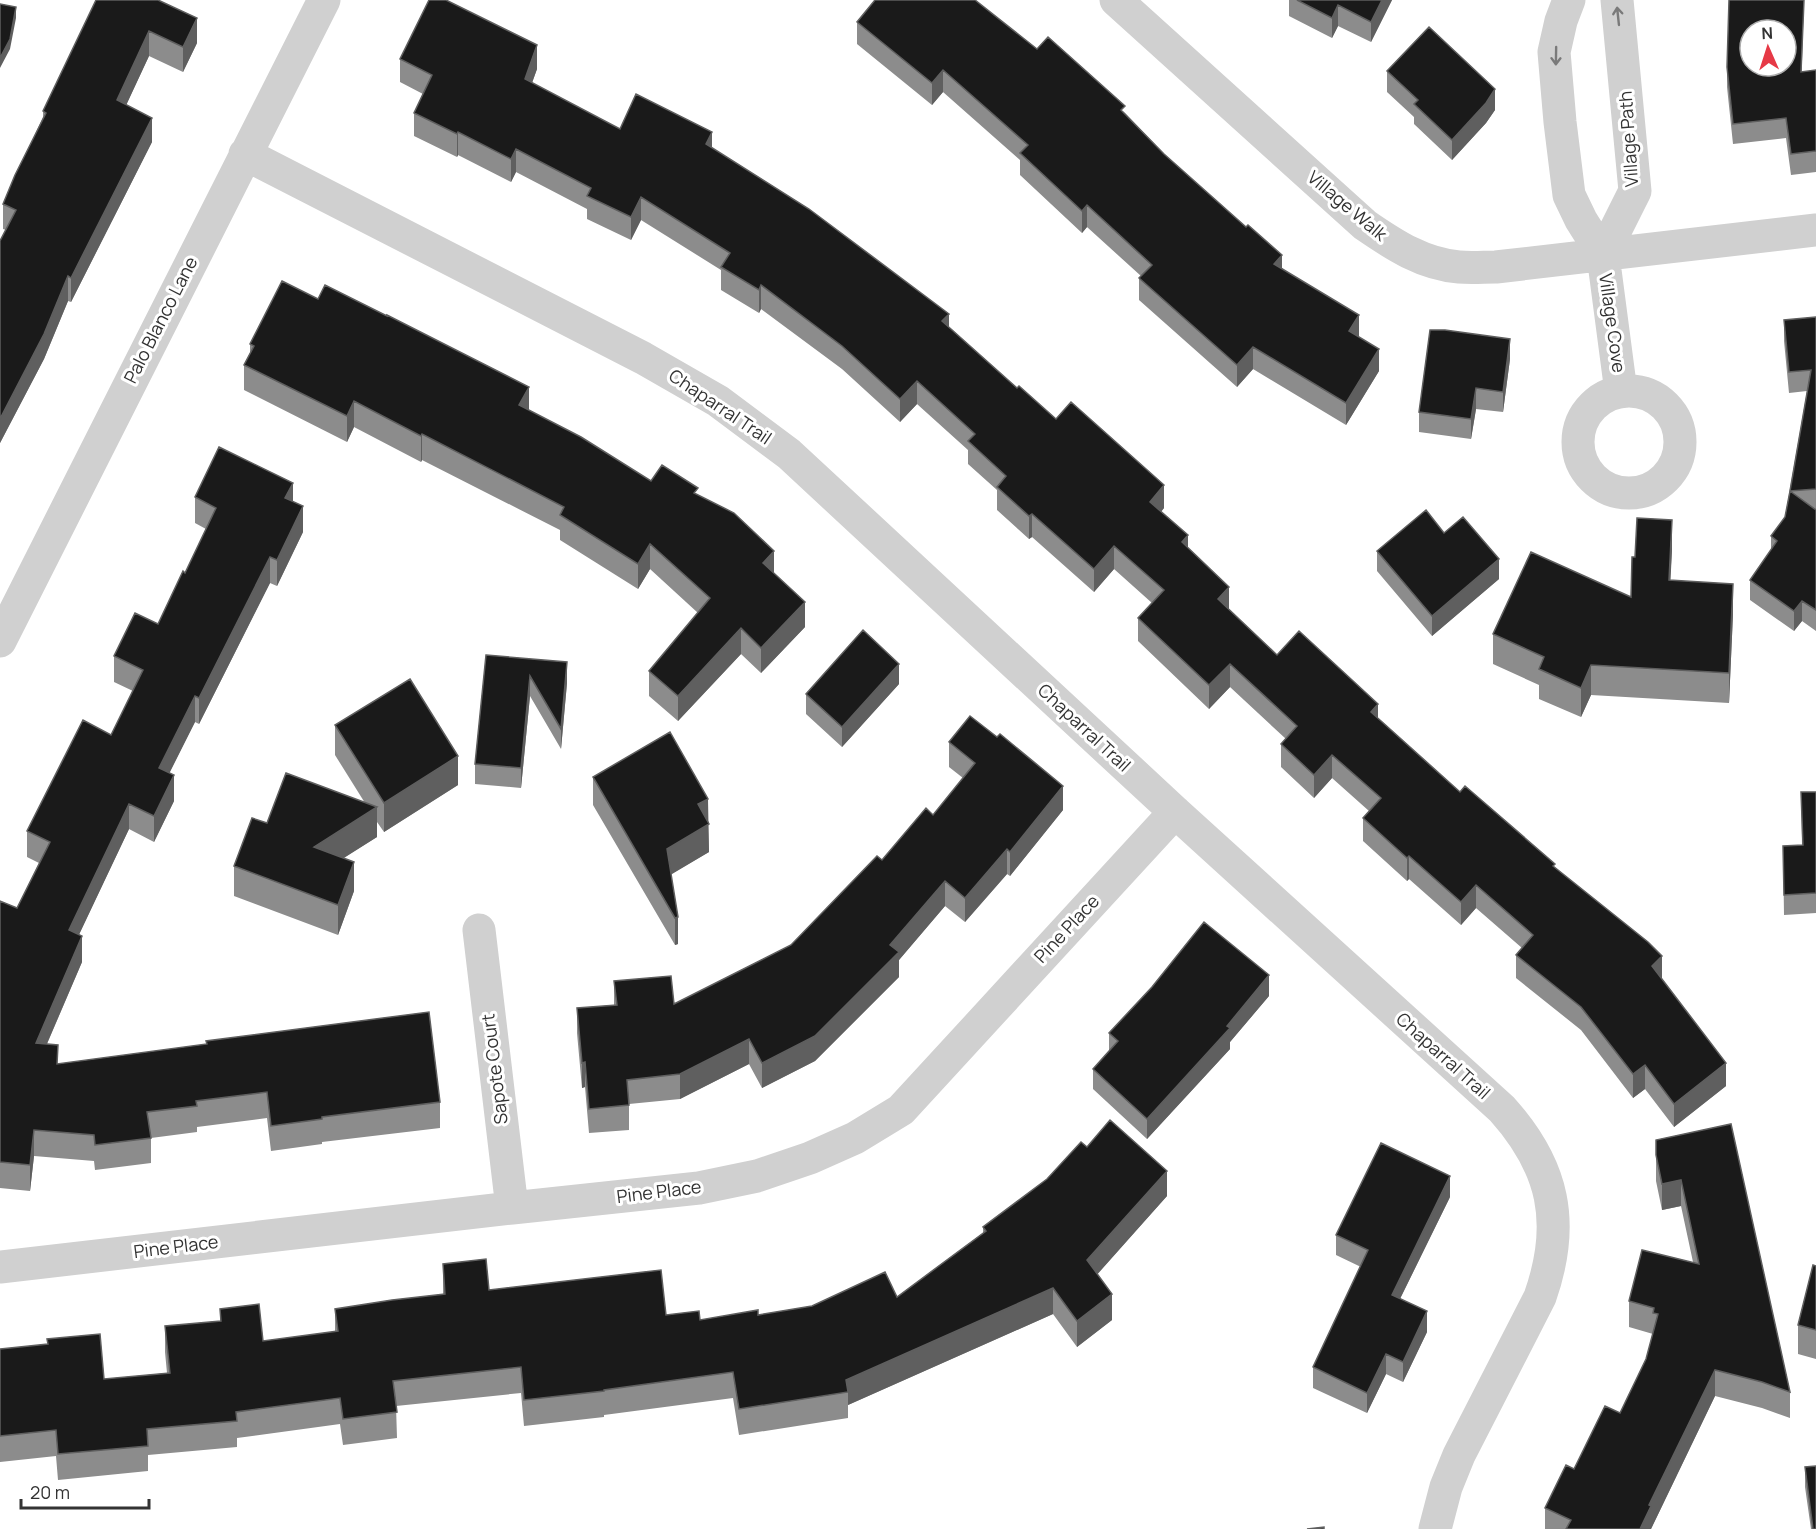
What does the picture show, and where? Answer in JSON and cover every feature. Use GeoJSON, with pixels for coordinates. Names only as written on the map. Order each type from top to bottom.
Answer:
{"type":"FeatureCollection","features":[{"type":"Feature","properties":{"kind":"street","name":"Palo Blanco Lane"},"geometry":{"type":"LineString","coordinates":[[0,641],[324,0]]}},
{"type":"Feature","properties":{"kind":"street","name":"Village Walk"},"geometry":{"type":"LineString","coordinates":[[1116,0],[1365,225],[1395,246],[1428,261],[1458,267],[1496,267],[1816,230]]}},
{"type":"Feature","properties":{"kind":"street"},"geometry":{"type":"LineString","coordinates":[[1569,0],[1561,21],[1554,52],[1569,195],[1581,220],[1603,255]]}},
{"type":"Feature","properties":{"kind":"street","name":"Village Path"},"geometry":{"type":"LineString","coordinates":[[1603,255],[1635,190],[1617,0]]}},
{"type":"Feature","properties":{"kind":"street","name":"Chaparral Trail"},"geometry":{"type":"LineString","coordinates":[[245,154],[643,358],[718,401],[789,454],[1519,1128],[1533,1150],[1544,1175],[1551,1200],[1554,1223],[1553,1248],[1548,1274],[1540,1297],[1459,1455],[1446,1487],[1434,1529]]}},
{"type":"Feature","properties":{"kind":"street","name":"Village Cove"},"geometry":{"type":"LineString","coordinates":[[1603,255],[1621,392]]}},
{"type":"Feature","properties":{"kind":"street","name":"Pine Place"},"geometry":{"type":"LineString","coordinates":[[0,1267],[699,1188],[757,1176],[810,1158],[855,1138],[901,1110],[1175,812]]}},
{"type":"Feature","properties":{"kind":"street","name":"Sapote Court"},"geometry":{"type":"LineString","coordinates":[[478,930],[512,1208]]}},
{"type":"Feature","properties":{"kind":"building"},"geometry":{"type":"Polygon","coordinates":[[[96,0],[158,0],[197,18],[183,47],[149,31],[117,100],[152,118],[71,278],[68,276],[44,334],[0,419],[0,241],[16,210],[3,204],[46,113],[43,111],[96,0]]]}},
{"type":"Feature","properties":{"kind":"building"},"geometry":{"type":"Polygon","coordinates":[[[429,0],[446,0],[537,45],[525,79],[620,129],[636,94],[712,132],[706,144],[809,209],[949,314],[942,321],[1017,388],[1019,386],[1056,419],[1071,402],[1164,485],[1150,502],[1188,535],[1182,542],[1229,587],[1218,599],[1277,655],[1299,631],[1378,704],[1371,712],[1460,792],[1465,786],[1555,864],[1553,866],[1648,942],[1662,956],[1652,966],[1726,1063],[1674,1104],[1645,1065],[1633,1074],[1581,1007],[1516,955],[1533,935],[1476,885],[1461,902],[1409,856],[1407,858],[1363,818],[1381,798],[1332,755],[1314,775],[1281,744],[1297,726],[1230,664],[1209,685],[1138,618],[1164,590],[1114,546],[1094,569],[1032,514],[1029,516],[997,487],[1006,476],[968,441],[975,434],[917,381],[900,399],[842,346],[761,285],[759,290],[721,267],[730,253],[641,197],[631,217],[587,196],[591,188],[516,149],[511,159],[414,113],[432,75],[400,59],[429,0]]]}},
{"type":"Feature","properties":{"kind":"building"},"geometry":{"type":"Polygon","coordinates":[[[875,0],[975,0],[1037,49],[1048,37],[1125,106],[1121,110],[1164,154],[1246,227],[1248,225],[1282,255],[1274,264],[1359,315],[1349,331],[1379,349],[1346,403],[1253,347],[1237,365],[1139,278],[1152,265],[1087,205],[1082,211],[1020,153],[1028,145],[943,70],[932,83],[857,22],[875,0]]]}},
{"type":"Feature","properties":{"kind":"building"},"geometry":{"type":"Polygon","coordinates":[[[1297,0],[1382,0],[1371,22],[1338,5],[1332,18],[1297,0]]]}},
{"type":"Feature","properties":{"kind":"building"},"geometry":{"type":"Polygon","coordinates":[[[1729,0],[1804,0],[1801,72],[1816,70],[1816,151],[1791,154],[1786,118],[1733,124],[1727,67],[1729,0]]]}},
{"type":"Feature","properties":{"kind":"building"},"geometry":{"type":"Polygon","coordinates":[[[0,4],[16,7],[10,39],[0,58],[0,4]]]}},
{"type":"Feature","properties":{"kind":"building"},"geometry":{"type":"Polygon","coordinates":[[[1429,27],[1495,89],[1486,103],[1452,140],[1414,104],[1418,100],[1387,71],[1429,27]]]}},
{"type":"Feature","properties":{"kind":"building"},"geometry":{"type":"Polygon","coordinates":[[[282,281],[318,299],[325,285],[529,387],[519,405],[581,437],[651,481],[662,465],[698,488],[694,493],[734,513],[774,551],[763,563],[805,602],[761,648],[741,628],[678,696],[649,671],[710,598],[650,544],[638,564],[560,515],[564,507],[422,434],[421,436],[354,401],[347,416],[244,365],[254,346],[250,344],[282,281]]]}},
{"type":"Feature","properties":{"kind":"building"},"geometry":{"type":"Polygon","coordinates":[[[1816,317],[1816,489],[1790,491],[1811,370],[1789,372],[1784,320],[1816,317]]]}},
{"type":"Feature","properties":{"kind":"building"},"geometry":{"type":"Polygon","coordinates":[[[1430,330],[1510,339],[1503,392],[1476,388],[1471,419],[1419,412],[1430,330]]]}},
{"type":"Feature","properties":{"kind":"building"},"geometry":{"type":"Polygon","coordinates":[[[219,447],[293,483],[285,498],[303,506],[277,560],[270,557],[199,698],[195,696],[159,768],[174,775],[154,816],[129,804],[69,930],[82,936],[36,1043],[58,1045],[57,1064],[207,1044],[206,1041],[429,1012],[440,1102],[271,1126],[267,1092],[196,1101],[197,1106],[147,1112],[151,1138],[95,1145],[94,1135],[34,1130],[30,1165],[0,1162],[0,901],[17,908],[50,842],[27,831],[83,720],[111,735],[143,670],[114,656],[135,613],[158,624],[183,571],[185,573],[216,508],[195,497],[219,447]]]}},
{"type":"Feature","properties":{"kind":"building"},"geometry":{"type":"Polygon","coordinates":[[[1790,491],[1816,510],[1816,610],[1802,601],[1794,611],[1750,580],[1777,541],[1771,536],[1785,517],[1790,491]]]}},
{"type":"Feature","properties":{"kind":"building"},"geometry":{"type":"Polygon","coordinates":[[[1426,510],[1444,533],[1463,517],[1499,559],[1432,616],[1377,551],[1426,510]]]}},
{"type":"Feature","properties":{"kind":"building"},"geometry":{"type":"Polygon","coordinates":[[[1637,518],[1672,520],[1669,580],[1733,584],[1729,673],[1591,665],[1581,688],[1539,669],[1544,657],[1493,634],[1531,552],[1631,597],[1632,557],[1635,557],[1637,518]]]}},
{"type":"Feature","properties":{"kind":"building"},"geometry":{"type":"Polygon","coordinates":[[[863,630],[899,664],[842,727],[806,694],[863,630]]]}},
{"type":"Feature","properties":{"kind":"building"},"geometry":{"type":"Polygon","coordinates":[[[486,655],[567,662],[561,729],[530,676],[521,768],[475,764],[486,655]]]}},
{"type":"Feature","properties":{"kind":"building"},"geometry":{"type":"Polygon","coordinates":[[[410,679],[458,756],[384,803],[335,725],[410,679]]]}},
{"type":"Feature","properties":{"kind":"building"},"geometry":{"type":"Polygon","coordinates":[[[970,716],[997,737],[1000,734],[1063,786],[1010,852],[1007,849],[965,898],[945,881],[890,945],[899,952],[815,1036],[762,1063],[749,1039],[680,1074],[627,1080],[629,1105],[589,1109],[577,1008],[617,1005],[614,981],[671,976],[674,1004],[791,945],[877,856],[882,860],[926,808],[933,815],[975,763],[949,742],[970,716]]]}},
{"type":"Feature","properties":{"kind":"building"},"geometry":{"type":"Polygon","coordinates":[[[670,732],[708,799],[698,804],[709,824],[667,849],[678,917],[675,918],[593,777],[670,732]]]}},
{"type":"Feature","properties":{"kind":"building"},"geometry":{"type":"Polygon","coordinates":[[[286,773],[377,807],[314,847],[354,862],[338,905],[234,866],[252,818],[267,823],[286,773]]]}},
{"type":"Feature","properties":{"kind":"building"},"geometry":{"type":"Polygon","coordinates":[[[1801,792],[1816,792],[1816,893],[1784,895],[1783,846],[1803,845],[1801,792]]]}},
{"type":"Feature","properties":{"kind":"building"},"geometry":{"type":"Polygon","coordinates":[[[1204,922],[1269,975],[1227,1026],[1230,1028],[1147,1119],[1093,1069],[1118,1041],[1109,1033],[1152,987],[1204,922]]]}},
{"type":"Feature","properties":{"kind":"building"},"geometry":{"type":"Polygon","coordinates":[[[1110,1120],[1167,1171],[1087,1260],[1112,1294],[1077,1321],[1053,1288],[846,1380],[848,1392],[739,1409],[733,1372],[524,1400],[521,1367],[393,1381],[397,1412],[343,1419],[340,1398],[236,1412],[237,1421],[147,1429],[148,1446],[58,1454],[56,1430],[0,1436],[0,1349],[48,1344],[47,1339],[100,1334],[104,1379],[170,1373],[165,1326],[221,1321],[220,1309],[259,1304],[263,1341],[338,1331],[335,1309],[445,1294],[443,1264],[486,1259],[489,1290],[661,1270],[666,1315],[699,1311],[700,1320],[758,1310],[758,1315],[812,1306],[885,1272],[897,1297],[986,1231],[983,1227],[1047,1179],[1081,1142],[1087,1147],[1110,1120]]]}},
{"type":"Feature","properties":{"kind":"building"},"geometry":{"type":"Polygon","coordinates":[[[1731,1124],[1790,1392],[1715,1370],[1649,1505],[1651,1506],[1640,1529],[1566,1529],[1571,1520],[1545,1508],[1566,1465],[1574,1469],[1605,1406],[1620,1413],[1646,1359],[1658,1314],[1653,1313],[1654,1308],[1629,1301],[1642,1250],[1699,1264],[1681,1180],[1662,1184],[1656,1155],[1656,1140],[1731,1124]]]}},
{"type":"Feature","properties":{"kind":"building"},"geometry":{"type":"Polygon","coordinates":[[[1381,1143],[1450,1176],[1392,1295],[1427,1311],[1403,1362],[1386,1354],[1367,1393],[1313,1367],[1368,1250],[1336,1235],[1381,1143]]]}},
{"type":"Feature","properties":{"kind":"building"},"geometry":{"type":"Polygon","coordinates":[[[1813,1265],[1816,1266],[1816,1330],[1798,1325],[1813,1265]]]}},
{"type":"Feature","properties":{"kind":"building"},"geometry":{"type":"Polygon","coordinates":[[[1816,1466],[1816,1529],[1813,1529],[1805,1467],[1816,1466]]]}}]}
